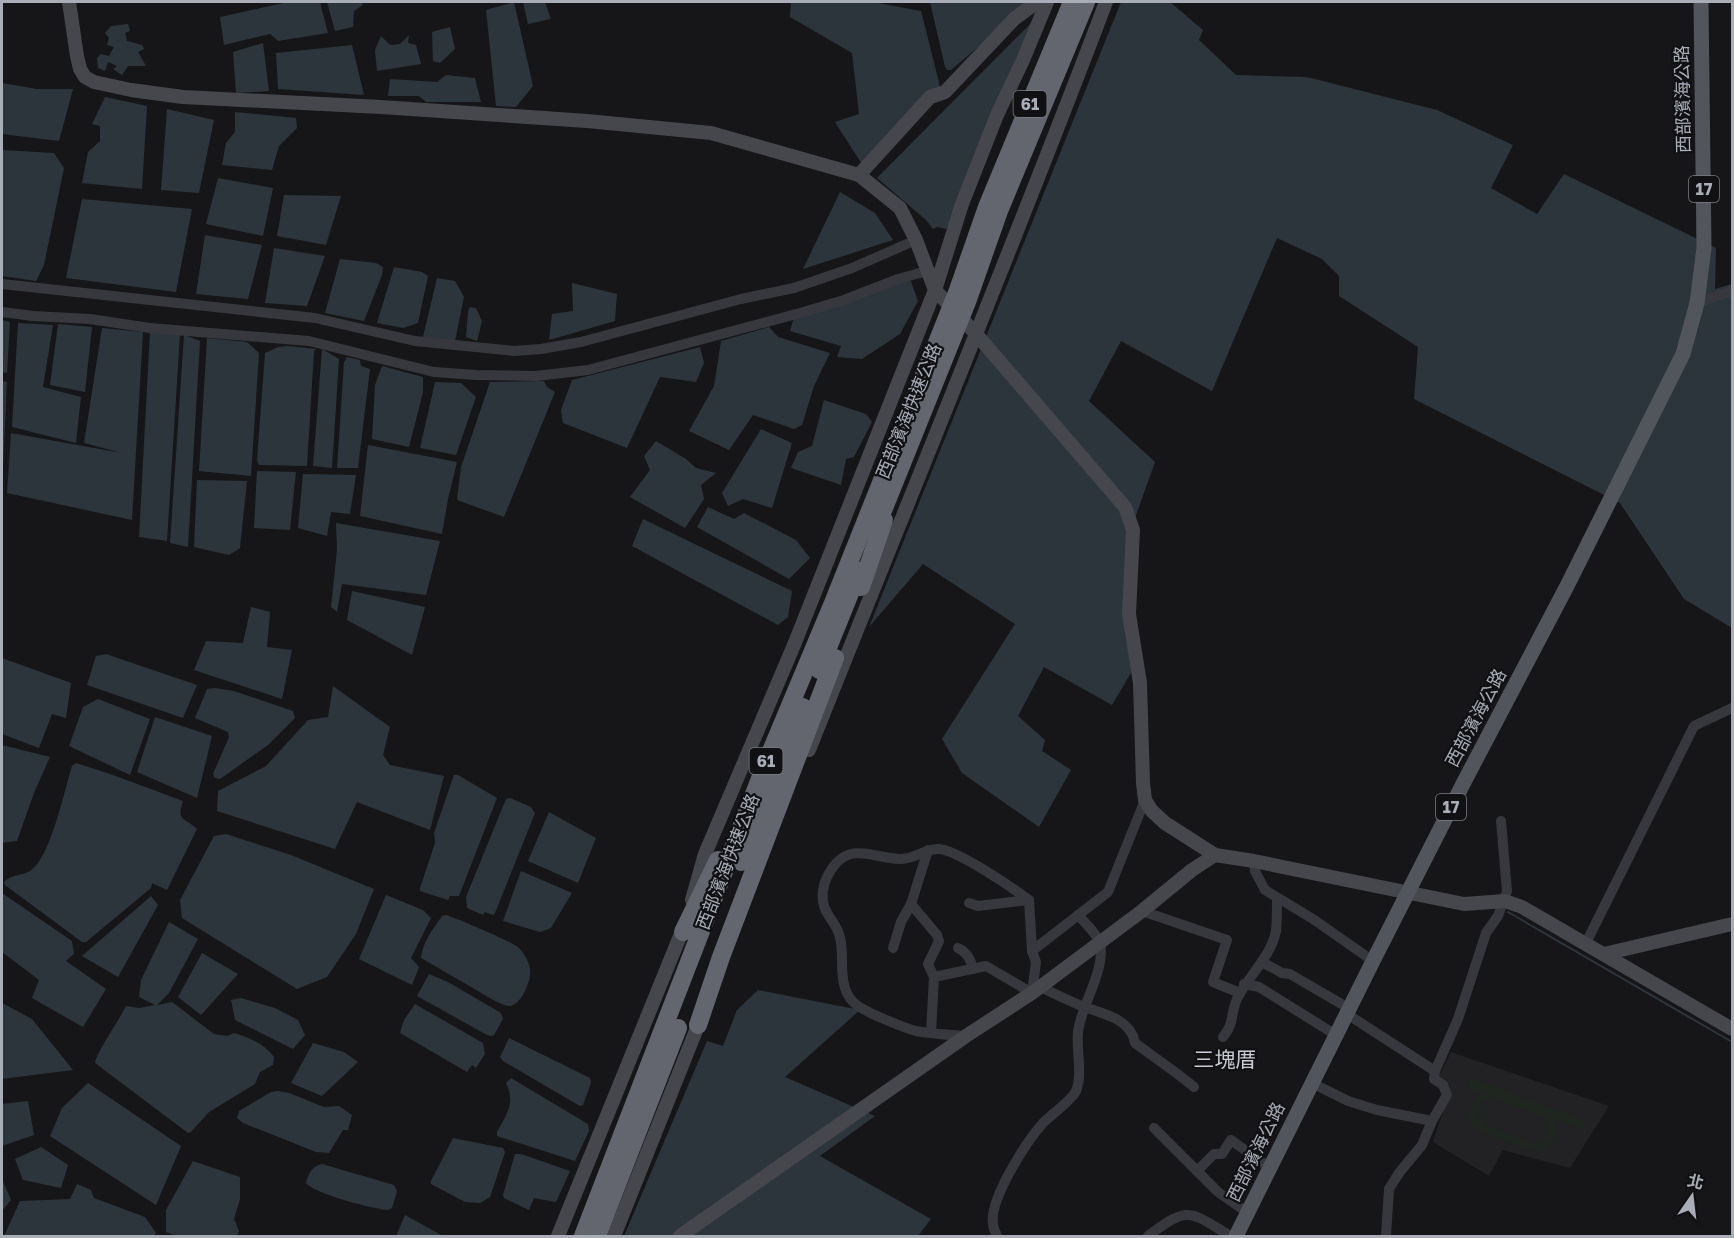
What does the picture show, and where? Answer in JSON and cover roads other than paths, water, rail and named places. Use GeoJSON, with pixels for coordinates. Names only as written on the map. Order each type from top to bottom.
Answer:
{"type":"FeatureCollection","features":[{"type":"Feature","properties":{"kind":"highway","name":"61"},"geometry":{"type":"LineString","coordinates":[[995,205],[1072,2]]}},
{"type":"Feature","properties":{"kind":"highway","name":"61"},"geometry":{"type":"LineString","coordinates":[[995,205],[1086,2]]}},
{"type":"Feature","properties":{"kind":"highway","name":"西部濱海快速公路"},"geometry":{"type":"LineString","coordinates":[[601,1209],[778,768],[845,608],[888,484],[951,325],[995,205]]}},
{"type":"Feature","properties":{"kind":"highway"},"geometry":{"type":"LineString","coordinates":[[683,933],[725,845],[822,607],[888,484]]}},
{"type":"Feature","properties":{"kind":"highway"},"geometry":{"type":"LineString","coordinates":[[698,1025],[740,907],[849,621],[876,544],[888,484]]}},
{"type":"Feature","properties":{"kind":"highway","name":"61"},"geometry":{"type":"LineString","coordinates":[[583,1236],[601,1209]]}},
{"type":"Feature","properties":{"kind":"highway","name":"61"},"geometry":{"type":"LineString","coordinates":[[597,1236],[601,1209]]}},
{"type":"Feature","properties":{"kind":"main road","name":"西部濱海公路"},"geometry":{"type":"LineString","coordinates":[[1236,1236],[1408,892],[1568,586],[1683,354],[1697,303],[1704,248],[1701,2]]}},
{"type":"Feature","properties":{"kind":"street"},"geometry":{"type":"LineString","coordinates":[[69,2],[76,56],[80,69],[85,77],[94,82],[183,97],[587,121],[711,134],[859,175],[900,208],[935,290],[977,335],[1125,507],[1132,530],[1128,614],[1140,683],[1145,800],[1108,892],[1032,951]]}},
{"type":"Feature","properties":{"kind":"street"},"geometry":{"type":"LineString","coordinates":[[859,175],[930,97],[945,92],[1014,19],[1037,2]]}},
{"type":"Feature","properties":{"kind":"street"},"geometry":{"type":"LineString","coordinates":[[558,1236],[683,933],[705,854],[794,645],[935,290],[958,214],[997,115],[1047,2]]}},
{"type":"Feature","properties":{"kind":"street"},"geometry":{"type":"LineString","coordinates":[[614,1236],[698,1025],[737,941],[882,566],[977,335],[1104,5]]}},
{"type":"Feature","properties":{"kind":"street"},"geometry":{"type":"LineString","coordinates":[[2,284],[315,318],[415,341],[514,351],[581,342],[741,299],[794,288],[917,244]]}},
{"type":"Feature","properties":{"kind":"street"},"geometry":{"type":"LineString","coordinates":[[2,312],[90,319],[150,328],[309,341],[434,372],[536,376],[588,369],[767,322],[844,300],[926,269]]}},
{"type":"Feature","properties":{"kind":"street"},"geometry":{"type":"LineString","coordinates":[[1697,303],[1732,291]]}},
{"type":"Feature","properties":{"kind":"street"},"geometry":{"type":"LineString","coordinates":[[1586,943],[1694,726],[1732,708]]}},
{"type":"Feature","properties":{"kind":"street"},"geometry":{"type":"LineString","coordinates":[[1145,800],[1152,811],[1165,823],[1215,855],[1464,904],[1505,901],[1522,907],[1732,1029]]}},
{"type":"Feature","properties":{"kind":"street"},"geometry":{"type":"LineString","coordinates":[[1386,1236],[1389,1189],[1422,1145],[1447,1095],[1443,1085],[1434,1079],[1434,1071],[1458,1019],[1486,933],[1505,901],[1507,891],[1501,820]]}},
{"type":"Feature","properties":{"kind":"street"},"geometry":{"type":"LineString","coordinates":[[966,1036],[914,1030],[866,1011],[849,998],[843,979],[842,948],[838,932],[824,907],[825,880],[833,865],[846,854],[856,852],[902,860],[928,850],[940,849],[955,854],[1029,900]]}},
{"type":"Feature","properties":{"kind":"street"},"geometry":{"type":"LineString","coordinates":[[893,948],[901,922],[911,904],[928,850]]}},
{"type":"Feature","properties":{"kind":"street"},"geometry":{"type":"LineString","coordinates":[[680,1236],[966,1036],[1036,990],[1142,911],[1192,870],[1215,855]]}},
{"type":"Feature","properties":{"kind":"street"},"geometry":{"type":"LineString","coordinates":[[1254,861],[1255,871],[1265,890],[1313,919],[1373,961]]}},
{"type":"Feature","properties":{"kind":"street"},"geometry":{"type":"LineString","coordinates":[[1223,1037],[1231,1028],[1234,1004],[1242,988],[1262,962],[1276,931],[1277,898]]}},
{"type":"Feature","properties":{"kind":"street"},"geometry":{"type":"LineString","coordinates":[[969,903],[978,906],[1029,900]]}},
{"type":"Feature","properties":{"kind":"street"},"geometry":{"type":"LineString","coordinates":[[1029,900],[1032,951],[1036,962],[1036,990]]}},
{"type":"Feature","properties":{"kind":"street"},"geometry":{"type":"LineString","coordinates":[[911,904],[938,935],[939,941],[928,964],[934,977],[931,1033]]}},
{"type":"Feature","properties":{"kind":"street"},"geometry":{"type":"LineString","coordinates":[[1142,911],[1227,940],[1213,982],[1242,988],[1259,987],[1336,1035]]}},
{"type":"Feature","properties":{"kind":"street"},"geometry":{"type":"LineString","coordinates":[[997,1236],[993,1224],[994,1209],[999,1193],[1016,1162],[1041,1126],[1075,1092],[1078,1080],[1078,1032],[1084,1007],[1100,963],[1100,942],[1078,915]]}},
{"type":"Feature","properties":{"kind":"street"},"geometry":{"type":"LineString","coordinates":[[1604,954],[1732,924]]}},
{"type":"Feature","properties":{"kind":"street"},"geometry":{"type":"LineString","coordinates":[[958,948],[963,950],[971,960],[973,969]]}},
{"type":"Feature","properties":{"kind":"street"},"geometry":{"type":"LineString","coordinates":[[1262,962],[1282,973],[1290,974],[1434,1071]]}},
{"type":"Feature","properties":{"kind":"street"},"geometry":{"type":"LineString","coordinates":[[934,977],[986,966],[1036,990],[1109,1014],[1134,1035],[1136,1043],[1194,1087]]}},
{"type":"Feature","properties":{"kind":"street"},"geometry":{"type":"LineString","coordinates":[[1312,1083],[1348,1101],[1377,1110],[1432,1121]]}},
{"type":"Feature","properties":{"kind":"street"},"geometry":{"type":"LineString","coordinates":[[1154,1128],[1218,1192],[1248,1213]]}},
{"type":"Feature","properties":{"kind":"street"},"geometry":{"type":"LineString","coordinates":[[1197,1171],[1214,1154],[1222,1154],[1231,1140],[1270,1168]]}},
{"type":"Feature","properties":{"kind":"street"},"geometry":{"type":"LineString","coordinates":[[1148,1236],[1180,1214],[1196,1215],[1231,1236]]}},
{"type":"Feature","properties":{"kind":"waterway"},"geometry":{"type":"LineString","coordinates":[[1508,912],[1732,1042]]}},
{"type":"Feature","properties":{"kind":"district","name":"三塊厝"},"geometry":{"type":"Point","coordinates":[1225,1060]}}]}
